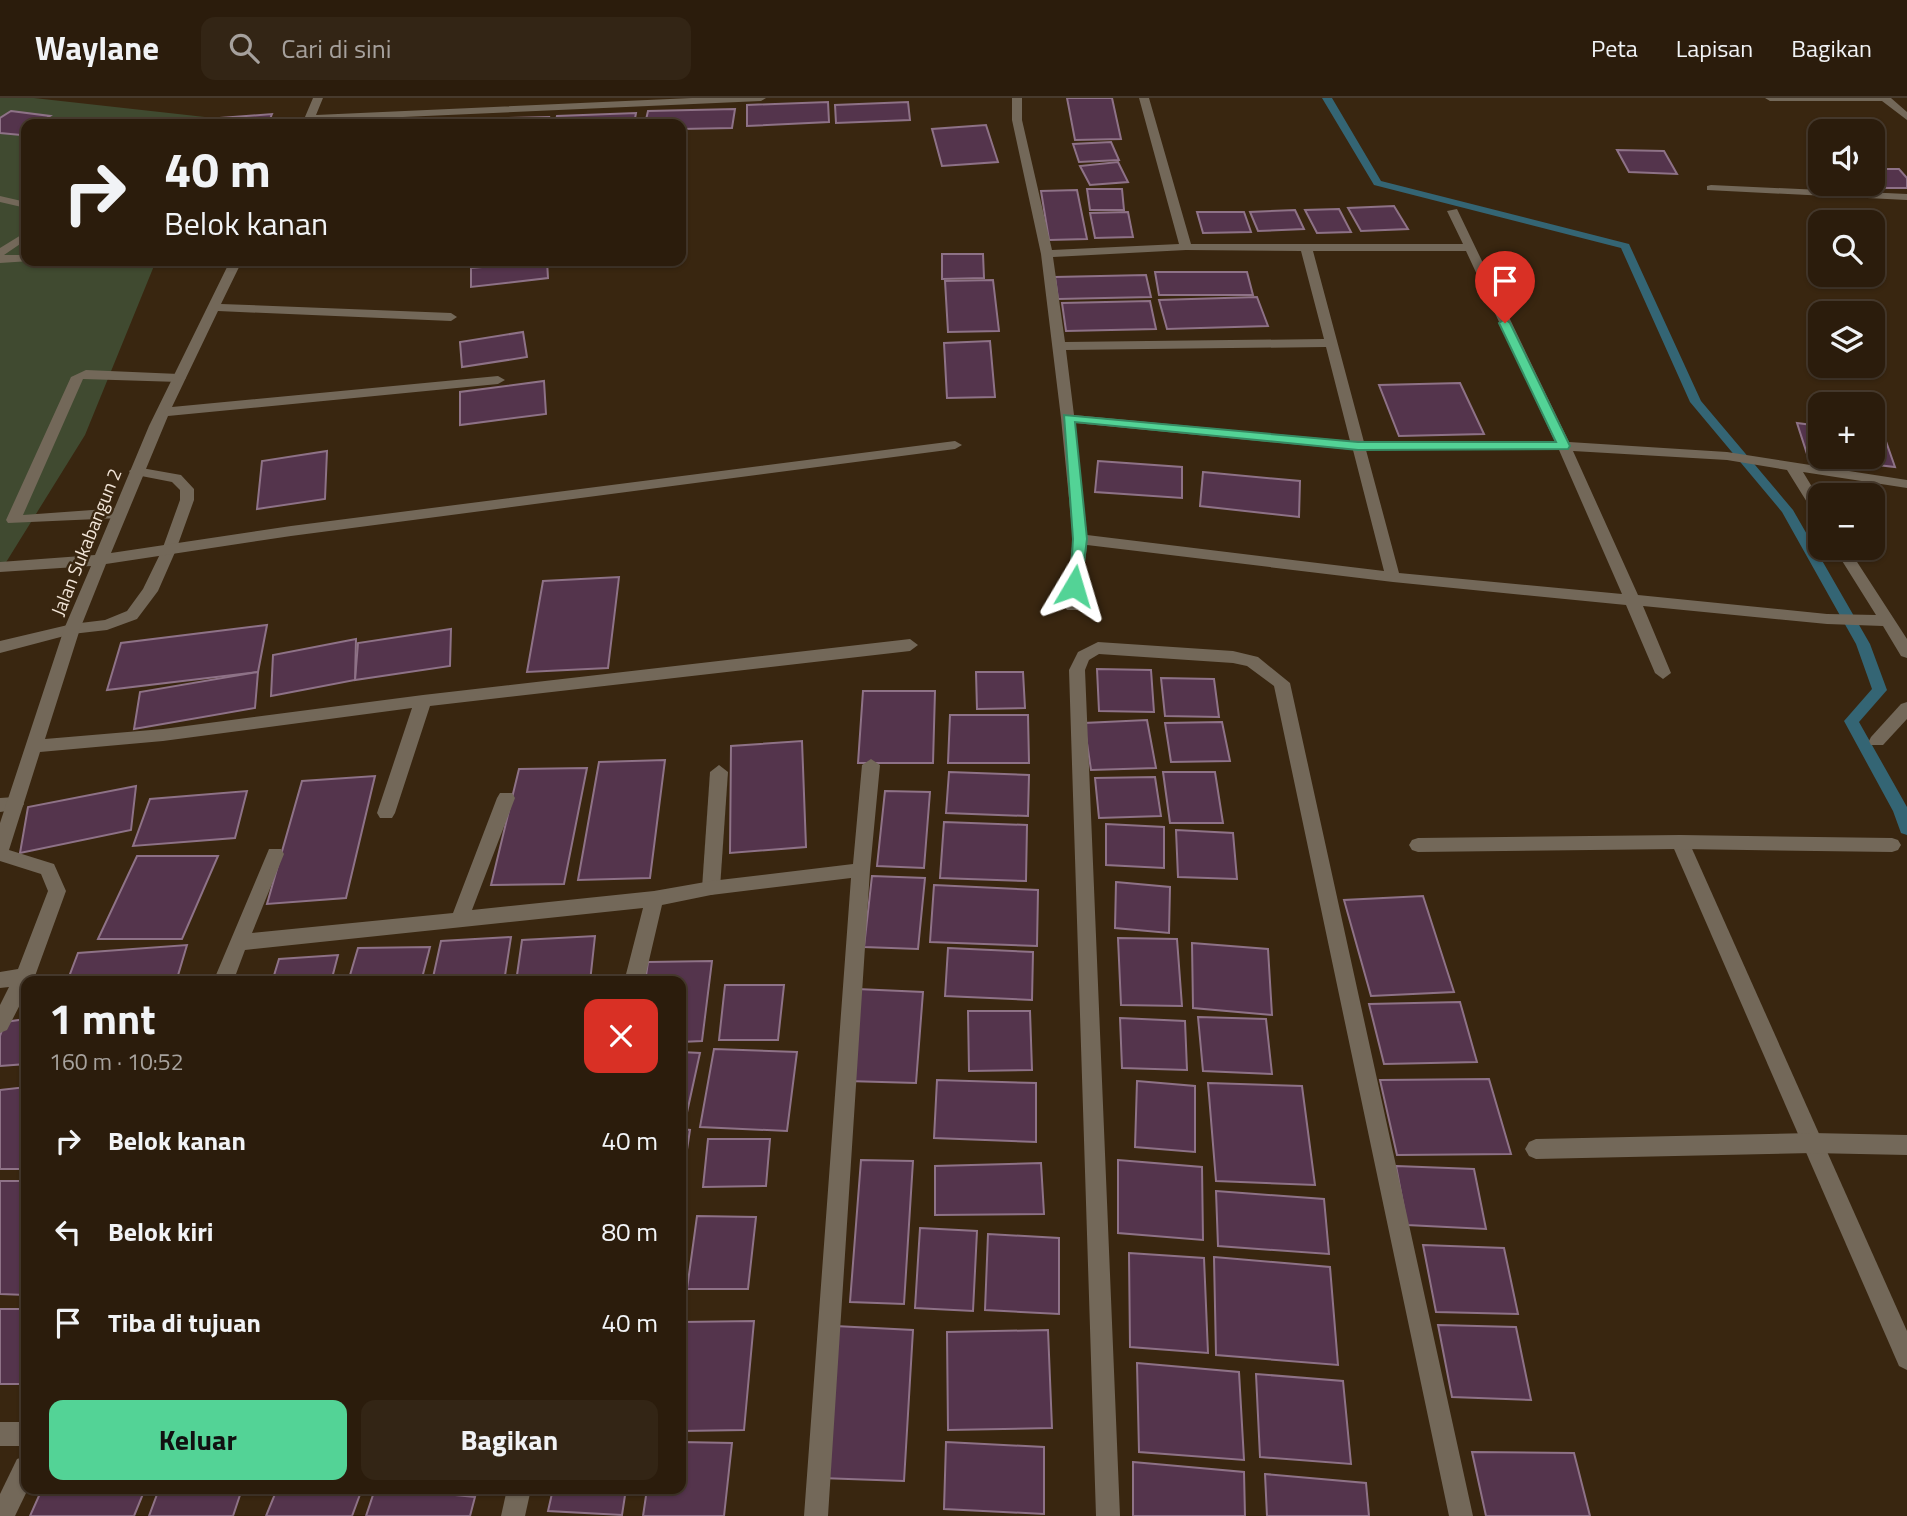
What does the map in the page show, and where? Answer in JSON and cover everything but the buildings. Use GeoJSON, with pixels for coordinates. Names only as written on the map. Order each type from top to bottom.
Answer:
{"type":"FeatureCollection","features":[{"type":"Feature","properties":{"kind":"street"},"geometry":{"type":"LineString","coordinates":[[309,119],[317,102],[485,98]]}},
{"type":"Feature","properties":{"kind":"street"},"geometry":{"type":"LineString","coordinates":[[347,119],[761,98]]}},
{"type":"Feature","properties":{"kind":"street"},"geometry":{"type":"LineString","coordinates":[[1017,98],[1017,120],[1047,254],[1068,418],[1080,539],[1072,606]]}},
{"type":"Feature","properties":{"kind":"street"},"geometry":{"type":"LineString","coordinates":[[1144,98],[1185,247]]}},
{"type":"Feature","properties":{"kind":"street"},"geometry":{"type":"LineString","coordinates":[[1770,98],[1885,98],[1907,117]]}},
{"type":"Feature","properties":{"kind":"street"},"geometry":{"type":"LineString","coordinates":[[1711,188],[1907,197]]}},
{"type":"Feature","properties":{"kind":"street"},"geometry":{"type":"LineString","coordinates":[[0,199],[21,204]]}},
{"type":"Feature","properties":{"kind":"street"},"geometry":{"type":"LineString","coordinates":[[0,217],[21,205]]}},
{"type":"Feature","properties":{"kind":"street"},"geometry":{"type":"LineString","coordinates":[[1453,211],[1564,446],[1663,673]]}},
{"type":"Feature","properties":{"kind":"street"},"geometry":{"type":"LineString","coordinates":[[0,253],[21,238]]}},
{"type":"Feature","properties":{"kind":"street"},"geometry":{"type":"LineString","coordinates":[[1047,254],[1185,247],[1469,248]]}},
{"type":"Feature","properties":{"kind":"street"},"geometry":{"type":"LineString","coordinates":[[1306,247],[1393,577]]}},
{"type":"Feature","properties":{"kind":"street"},"geometry":{"type":"LineString","coordinates":[[0,259],[21,259]]}},
{"type":"Feature","properties":{"kind":"street","name":"Jalan Sukabangun 2"},"geometry":{"type":"LineString","coordinates":[[0,852],[7,805],[34,746],[72,629],[136,471],[233,266]]}},
{"type":"Feature","properties":{"kind":"street"},"geometry":{"type":"LineString","coordinates":[[212,307],[451,317]]}},
{"type":"Feature","properties":{"kind":"street"},"geometry":{"type":"LineString","coordinates":[[1059,346],[1332,343]]}},
{"type":"Feature","properties":{"kind":"street"},"geometry":{"type":"LineString","coordinates":[[120,513],[13,520],[78,377],[86,374],[179,378]]}},
{"type":"Feature","properties":{"kind":"street"},"geometry":{"type":"LineString","coordinates":[[163,412],[498,380]]}},
{"type":"Feature","properties":{"kind":"street"},"geometry":{"type":"LineString","coordinates":[[1068,418],[1358,446],[1564,446],[1727,456],[1907,484]]}},
{"type":"Feature","properties":{"kind":"street"},"geometry":{"type":"LineString","coordinates":[[0,567],[100,560],[305,530],[955,445]]}},
{"type":"Feature","properties":{"kind":"street"},"geometry":{"type":"LineString","coordinates":[[1791,464],[1808,492]]}},
{"type":"Feature","properties":{"kind":"street"},"geometry":{"type":"LineString","coordinates":[[0,647],[72,629],[107,625],[132,615],[150,592],[187,500],[187,489],[176,478],[136,471]]}},
{"type":"Feature","properties":{"kind":"street"},"geometry":{"type":"LineString","coordinates":[[1080,539],[1393,577],[1827,619],[1885,621]]}},
{"type":"Feature","properties":{"kind":"street"},"geometry":{"type":"LineString","coordinates":[[1848,560],[1907,652]]}},
{"type":"Feature","properties":{"kind":"street"},"geometry":{"type":"LineString","coordinates":[[34,746],[163,735],[424,701],[910,645]]}},
{"type":"Feature","properties":{"kind":"street"},"geometry":{"type":"LineString","coordinates":[[1108,1516],[1077,670],[1079,660],[1086,651],[1098,648],[1233,657],[1252,661],[1282,683],[1461,1516]]}},
{"type":"Feature","properties":{"kind":"street"},"geometry":{"type":"LineString","coordinates":[[386,813],[424,701]]}},
{"type":"Feature","properties":{"kind":"street"},"geometry":{"type":"LineString","coordinates":[[1877,741],[1907,708]]}},
{"type":"Feature","properties":{"kind":"street"},"geometry":{"type":"LineString","coordinates":[[816,1516],[860,870],[872,765]]}},
{"type":"Feature","properties":{"kind":"street"},"geometry":{"type":"LineString","coordinates":[[710,888],[719,772]]}},
{"type":"Feature","properties":{"kind":"street"},"geometry":{"type":"LineString","coordinates":[[459,920],[506,798]]}},
{"type":"Feature","properties":{"kind":"street"},"geometry":{"type":"LineString","coordinates":[[1418,845],[1680,842],[1892,845]]}},
{"type":"Feature","properties":{"kind":"street"},"geometry":{"type":"LineString","coordinates":[[1680,842],[1907,1358]]}},
{"type":"Feature","properties":{"kind":"street"},"geometry":{"type":"LineString","coordinates":[[0,852],[48,869],[57,891],[24,976]]}},
{"type":"Feature","properties":{"kind":"street"},"geometry":{"type":"LineString","coordinates":[[225,976],[275,854]]}},
{"type":"Feature","properties":{"kind":"street"},"geometry":{"type":"LineString","coordinates":[[237,943],[654,899],[710,888],[860,870]]}},
{"type":"Feature","properties":{"kind":"street"},"geometry":{"type":"LineString","coordinates":[[635,976],[654,899]]}},
{"type":"Feature","properties":{"kind":"street"},"geometry":{"type":"LineString","coordinates":[[0,980],[21,976]]}},
{"type":"Feature","properties":{"kind":"street"},"geometry":{"type":"LineString","coordinates":[[0,1024],[21,982]]}},
{"type":"Feature","properties":{"kind":"street"},"geometry":{"type":"LineString","coordinates":[[1536,1149],[1812,1143],[1907,1145]]}},
{"type":"Feature","properties":{"kind":"street"},"geometry":{"type":"LineString","coordinates":[[0,1434],[21,1434]]}},
{"type":"Feature","properties":{"kind":"street"},"geometry":{"type":"LineString","coordinates":[[2,1516],[21,1478]]}},
{"type":"Feature","properties":{"kind":"street"},"geometry":{"type":"LineString","coordinates":[[513,1516],[518,1494]]}},
{"type":"Feature","properties":{"kind":"green space"},"geometry":{"type":"Polygon","coordinates":[[[0,98],[34,98],[214,118],[21,119],[21,266],[154,266],[85,435],[0,572],[0,98]]]}},
{"type":"Feature","properties":{"kind":"waterway"},"geometry":{"type":"LineString","coordinates":[[1327,98],[1377,183],[1625,246],[1696,402],[1787,510],[1863,644],[1880,690],[1851,721],[1901,811],[1907,829]]}},
{"type":"Feature","properties":{"kind":"route"},"geometry":{"type":"LineString","coordinates":[[1074,586],[1080,539],[1068,418],[1358,446],[1564,446],[1505,323]]}}]}
